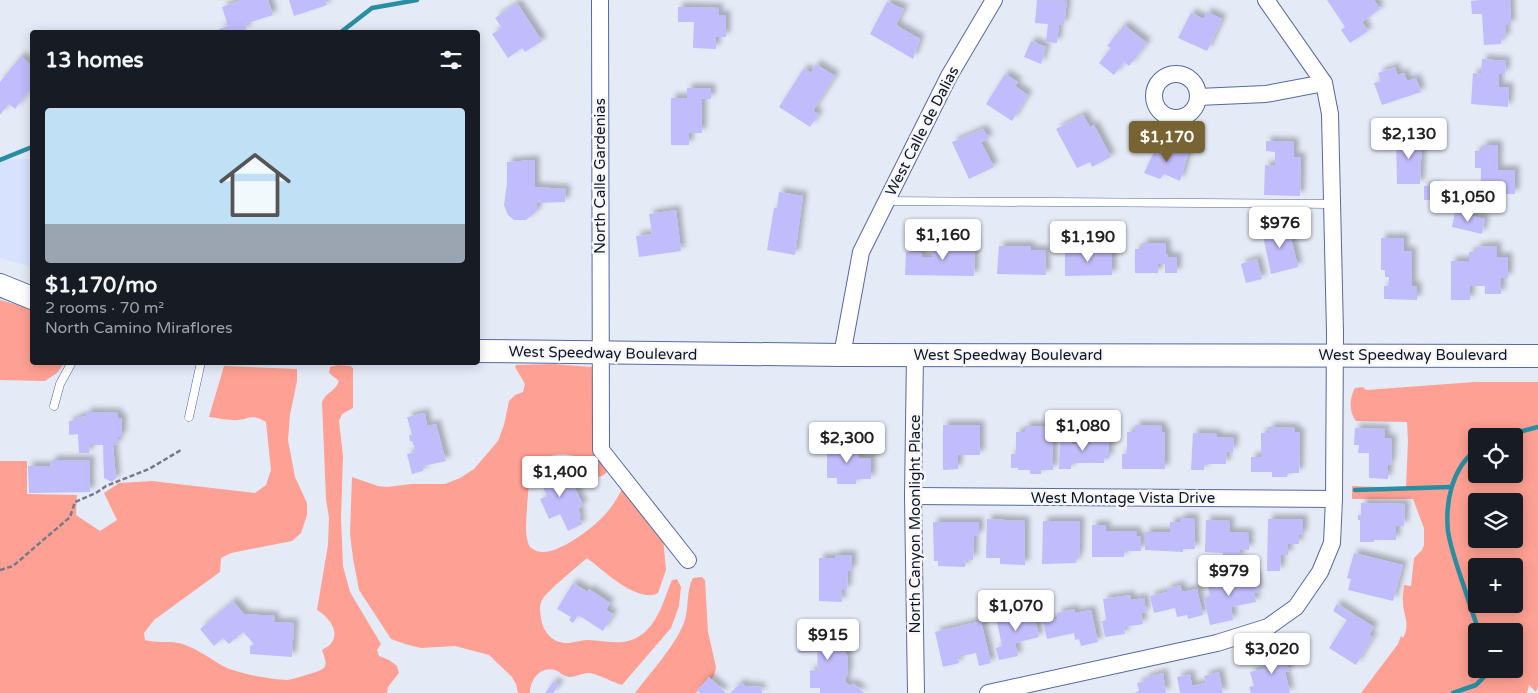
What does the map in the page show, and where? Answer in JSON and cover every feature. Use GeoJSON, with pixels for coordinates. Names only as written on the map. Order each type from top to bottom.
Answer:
{"type":"FeatureCollection","features":[{"type":"Feature","properties":{"kind":"main road"},"geometry":{"type":"LineString","coordinates":[[0,285],[30,297]]}},
{"type":"Feature","properties":{"kind":"main road","name":"West Speedway Boulevard"},"geometry":{"type":"LineString","coordinates":[[480,351],[915,355],[1538,356]]}},
{"type":"Feature","properties":{"kind":"street","name":"North Calle Gardenias"},"geometry":{"type":"LineString","coordinates":[[600,0],[600,450],[688,560]]}},
{"type":"Feature","properties":{"kind":"street","name":"West Calle de Dalias"},"geometry":{"type":"LineString","coordinates":[[842,354],[861,252],[949,76],[994,0]]}},
{"type":"Feature","properties":{"kind":"street"},"geometry":{"type":"LineString","coordinates":[[988,693],[1217,643],[1268,627],[1296,607],[1320,572],[1332,543],[1335,355],[1330,114],[1324,83],[1266,0]]}},
{"type":"Feature","properties":{"kind":"street"},"geometry":{"type":"LineString","coordinates":[[1198,97],[1266,94],[1324,83]]}},
{"type":"Feature","properties":{"kind":"street","name":"North Canyon Moonlight Place"},"geometry":{"type":"LineString","coordinates":[[915,355],[913,496],[916,693]]}},
{"type":"Feature","properties":{"kind":"street","name":"West Montage Vista Drive"},"geometry":{"type":"LineString","coordinates":[[913,496],[1334,499]]}},
{"type":"Feature","properties":{"kind":"lane"},"geometry":{"type":"LineString","coordinates":[[886,201],[1332,204]]}},
{"type":"Feature","properties":{"kind":"lane"},"geometry":{"type":"LineString","coordinates":[[54,406],[64,376],[70,365]]}},
{"type":"Feature","properties":{"kind":"lane"},"geometry":{"type":"LineString","coordinates":[[188,417],[201,365]]}},
{"type":"Feature","properties":{"kind":"path"},"geometry":{"type":"LineString","coordinates":[[0,570],[13,566],[70,517],[75,502],[96,493],[106,486],[149,469],[181,450]]}},
{"type":"Feature","properties":{"kind":"shaded area"},"geometry":{"type":"Polygon","coordinates":[[[0,159],[30,159],[30,266],[0,258],[0,159]]]}},
{"type":"Feature","properties":{"kind":"shaded area"},"geometry":{"type":"Polygon","coordinates":[[[0,300],[30,308],[30,365],[63,365],[57,373],[45,381],[0,380],[0,300]]]}},
{"type":"Feature","properties":{"kind":"shaded area"},"geometry":{"type":"Polygon","coordinates":[[[553,364],[592,367],[592,443],[596,456],[607,469],[606,473],[602,476],[591,475],[584,461],[571,455],[555,455],[535,464],[530,474],[526,516],[526,535],[530,547],[539,552],[548,552],[576,539],[606,514],[622,489],[663,538],[666,570],[658,593],[650,595],[641,594],[621,584],[587,558],[542,600],[540,611],[544,628],[554,639],[564,643],[588,640],[626,642],[632,640],[651,626],[659,613],[672,580],[677,579],[681,587],[679,606],[671,628],[622,685],[591,673],[569,677],[550,669],[537,675],[530,688],[530,693],[518,693],[512,677],[489,655],[455,646],[421,648],[391,639],[359,590],[350,534],[352,477],[378,486],[387,487],[411,484],[445,484],[460,478],[474,469],[498,441],[504,425],[509,401],[515,395],[523,392],[525,384],[515,367],[516,365],[553,364]]]}},
{"type":"Feature","properties":{"kind":"shaded area"},"geometry":{"type":"Polygon","coordinates":[[[338,365],[353,368],[353,408],[342,414],[339,421],[343,456],[341,518],[343,566],[350,592],[381,644],[377,650],[379,656],[397,666],[399,673],[388,687],[387,693],[0,693],[0,461],[27,461],[27,494],[77,495],[76,515],[100,531],[117,520],[104,493],[119,483],[152,481],[255,493],[266,485],[271,470],[266,422],[255,417],[228,420],[209,417],[224,366],[297,369],[297,381],[290,415],[288,440],[295,477],[307,503],[307,515],[301,533],[292,541],[231,553],[221,558],[220,572],[154,620],[144,633],[145,640],[179,643],[196,650],[229,669],[245,674],[281,680],[295,678],[323,669],[326,664],[322,650],[331,643],[334,633],[331,624],[317,610],[328,545],[329,518],[326,499],[322,402],[339,381],[329,373],[330,367],[338,365]]]}},
{"type":"Feature","properties":{"kind":"shaded area"},"geometry":{"type":"Polygon","coordinates":[[[1475,382],[1538,382],[1538,687],[1536,692],[1529,685],[1527,693],[1361,693],[1398,644],[1401,636],[1403,638],[1407,623],[1403,607],[1404,585],[1411,586],[1414,558],[1424,545],[1424,528],[1413,499],[1352,499],[1352,486],[1406,488],[1407,422],[1356,421],[1351,410],[1352,396],[1355,388],[1363,387],[1366,390],[1475,382]]]}},
{"type":"Feature","properties":{"kind":"shaded area"},"geometry":{"type":"Polygon","coordinates":[[[702,577],[705,580],[708,632],[716,667],[714,676],[711,679],[709,677],[696,693],[635,693],[680,632],[686,618],[688,594],[693,578],[702,577]]]}},
{"type":"Feature","properties":{"kind":"building"},"geometry":{"type":"Polygon","coordinates":[[[242,0],[268,0],[273,15],[245,24],[247,29],[244,30],[220,30],[228,26],[222,7],[242,0]]]}},
{"type":"Feature","properties":{"kind":"building"},"geometry":{"type":"Polygon","coordinates":[[[289,0],[325,0],[327,5],[294,16],[289,0]]]}},
{"type":"Feature","properties":{"kind":"building"},"geometry":{"type":"Polygon","coordinates":[[[1037,0],[1067,1],[1064,25],[1059,24],[1057,43],[1046,42],[1048,24],[1035,23],[1037,0]]]}},
{"type":"Feature","properties":{"kind":"building"},"geometry":{"type":"Polygon","coordinates":[[[1327,0],[1374,0],[1380,9],[1362,22],[1368,31],[1350,43],[1341,30],[1345,27],[1327,0]]]}},
{"type":"Feature","properties":{"kind":"building"},"geometry":{"type":"Polygon","coordinates":[[[1510,0],[1511,25],[1505,25],[1506,38],[1501,39],[1501,44],[1484,45],[1482,14],[1472,14],[1471,1],[1510,0]]]}},
{"type":"Feature","properties":{"kind":"building"},"geometry":{"type":"Polygon","coordinates":[[[887,2],[904,9],[896,25],[920,39],[913,59],[870,34],[887,2]]]}},
{"type":"Feature","properties":{"kind":"building"},"geometry":{"type":"Polygon","coordinates":[[[517,3],[542,41],[525,52],[522,48],[508,58],[492,34],[502,28],[495,18],[517,3]]]}},
{"type":"Feature","properties":{"kind":"building"},"geometry":{"type":"Polygon","coordinates":[[[678,7],[719,8],[718,15],[726,15],[726,37],[716,37],[716,49],[693,48],[694,22],[678,22],[678,7]]]}},
{"type":"Feature","properties":{"kind":"building"},"geometry":{"type":"Polygon","coordinates":[[[1207,12],[1222,19],[1207,51],[1178,38],[1191,13],[1204,19],[1207,12]]]}},
{"type":"Feature","properties":{"kind":"building"},"geometry":{"type":"Polygon","coordinates":[[[1124,25],[1147,43],[1129,66],[1124,62],[1114,75],[1099,63],[1111,48],[1107,46],[1124,25]]]}},
{"type":"Feature","properties":{"kind":"building"},"geometry":{"type":"Polygon","coordinates":[[[1031,41],[1046,47],[1041,64],[1024,57],[1031,41]]]}},
{"type":"Feature","properties":{"kind":"building"},"geometry":{"type":"Polygon","coordinates":[[[21,56],[30,64],[30,90],[15,109],[9,104],[0,115],[0,82],[21,56]]]}},
{"type":"Feature","properties":{"kind":"building"},"geometry":{"type":"Polygon","coordinates":[[[1482,59],[1506,61],[1505,74],[1499,74],[1499,87],[1509,87],[1508,107],[1471,104],[1473,73],[1481,74],[1482,59]]]}},
{"type":"Feature","properties":{"kind":"building"},"geometry":{"type":"Polygon","coordinates":[[[816,64],[835,76],[813,111],[819,114],[810,127],[779,107],[804,68],[811,73],[816,64]]]}},
{"type":"Feature","properties":{"kind":"building"},"geometry":{"type":"Polygon","coordinates":[[[1395,67],[1397,75],[1404,73],[1407,81],[1416,78],[1421,92],[1382,105],[1374,83],[1381,81],[1378,73],[1395,67]]]}},
{"type":"Feature","properties":{"kind":"building"},"geometry":{"type":"Polygon","coordinates":[[[1005,74],[1018,82],[1015,86],[1028,95],[1012,121],[986,104],[1005,74]]]}},
{"type":"Feature","properties":{"kind":"building"},"geometry":{"type":"Polygon","coordinates":[[[687,88],[711,88],[711,99],[702,99],[702,133],[689,133],[689,145],[671,145],[671,98],[687,98],[687,88]]]}},
{"type":"Feature","properties":{"kind":"building"},"geometry":{"type":"Polygon","coordinates":[[[1083,115],[1090,127],[1094,125],[1111,157],[1092,167],[1090,162],[1077,168],[1056,129],[1083,115]]]}},
{"type":"Feature","properties":{"kind":"building"},"geometry":{"type":"Polygon","coordinates":[[[983,129],[989,139],[981,142],[994,167],[969,179],[952,142],[983,129]]]}},
{"type":"Feature","properties":{"kind":"building"},"geometry":{"type":"Polygon","coordinates":[[[1422,137],[1420,184],[1397,184],[1396,138],[1422,137]]]}},
{"type":"Feature","properties":{"kind":"building"},"geometry":{"type":"Polygon","coordinates":[[[1266,141],[1294,142],[1294,157],[1301,157],[1300,196],[1264,195],[1265,165],[1275,166],[1275,152],[1266,151],[1266,141]]]}},
{"type":"Feature","properties":{"kind":"building"},"geometry":{"type":"Polygon","coordinates":[[[1158,144],[1188,154],[1180,181],[1164,174],[1160,179],[1144,173],[1158,144]]]}},
{"type":"Feature","properties":{"kind":"building"},"geometry":{"type":"Polygon","coordinates":[[[1482,145],[1498,145],[1498,170],[1515,170],[1515,194],[1481,194],[1481,168],[1475,168],[1475,151],[1482,151],[1482,145]]]}},
{"type":"Feature","properties":{"kind":"building"},"geometry":{"type":"Polygon","coordinates":[[[535,160],[535,187],[566,189],[565,202],[537,203],[537,211],[526,220],[514,220],[508,215],[504,205],[507,184],[507,162],[535,160]]]}},
{"type":"Feature","properties":{"kind":"building"},"geometry":{"type":"Polygon","coordinates":[[[1424,186],[1437,186],[1438,200],[1424,200],[1424,186]]]}},
{"type":"Feature","properties":{"kind":"building"},"geometry":{"type":"Polygon","coordinates":[[[779,192],[803,196],[795,255],[767,250],[774,208],[777,208],[779,192]]]}},
{"type":"Feature","properties":{"kind":"building"},"geometry":{"type":"Polygon","coordinates":[[[676,210],[681,251],[639,257],[636,236],[652,234],[649,214],[676,210]]]}},
{"type":"Feature","properties":{"kind":"building"},"geometry":{"type":"Polygon","coordinates":[[[1455,212],[1485,219],[1482,234],[1452,227],[1455,212]]]}},
{"type":"Feature","properties":{"kind":"building"},"geometry":{"type":"Polygon","coordinates":[[[1288,225],[1298,267],[1271,274],[1262,231],[1288,225]]]}},
{"type":"Feature","properties":{"kind":"building"},"geometry":{"type":"Polygon","coordinates":[[[1381,238],[1404,238],[1404,251],[1412,251],[1412,286],[1417,286],[1417,300],[1384,299],[1384,286],[1389,286],[1389,277],[1385,277],[1385,270],[1381,270],[1381,238]]]}},
{"type":"Feature","properties":{"kind":"building"},"geometry":{"type":"Polygon","coordinates":[[[933,243],[975,244],[974,276],[905,275],[906,252],[922,252],[922,257],[932,257],[933,243]]]}},
{"type":"Feature","properties":{"kind":"building"},"geometry":{"type":"Polygon","coordinates":[[[1142,243],[1166,243],[1166,254],[1168,254],[1168,257],[1177,257],[1177,273],[1165,273],[1165,264],[1158,264],[1158,273],[1135,273],[1135,249],[1142,249],[1142,243]]]}},
{"type":"Feature","properties":{"kind":"building"},"geometry":{"type":"Polygon","coordinates":[[[999,246],[1031,246],[1030,250],[1045,250],[1046,275],[997,274],[999,246]]]}},
{"type":"Feature","properties":{"kind":"building"},"geometry":{"type":"Polygon","coordinates":[[[1497,246],[1497,257],[1508,257],[1508,278],[1501,278],[1501,294],[1485,294],[1485,286],[1470,286],[1470,300],[1451,300],[1451,261],[1469,261],[1469,252],[1476,252],[1476,247],[1497,246]]]}},
{"type":"Feature","properties":{"kind":"building"},"geometry":{"type":"Polygon","coordinates":[[[1065,250],[1112,250],[1112,275],[1065,276],[1065,250]]]}},
{"type":"Feature","properties":{"kind":"building"},"geometry":{"type":"Polygon","coordinates":[[[1257,259],[1262,279],[1246,283],[1241,264],[1257,259]]]}},
{"type":"Feature","properties":{"kind":"building"},"geometry":{"type":"Polygon","coordinates":[[[86,412],[118,413],[118,418],[122,418],[122,437],[118,437],[118,444],[113,445],[116,478],[112,482],[104,478],[103,445],[90,445],[89,453],[79,453],[78,434],[69,435],[69,421],[87,416],[86,412]]]}},
{"type":"Feature","properties":{"kind":"building"},"geometry":{"type":"Polygon","coordinates":[[[425,413],[427,426],[436,424],[446,461],[423,466],[423,471],[412,474],[407,454],[416,452],[412,441],[410,442],[409,435],[412,435],[407,417],[425,413]]]}},
{"type":"Feature","properties":{"kind":"building"},"geometry":{"type":"Polygon","coordinates":[[[943,425],[980,425],[980,455],[958,455],[958,469],[943,470],[943,425]]]}},
{"type":"Feature","properties":{"kind":"building"},"geometry":{"type":"Polygon","coordinates":[[[1135,425],[1162,426],[1162,432],[1165,432],[1165,469],[1122,469],[1122,454],[1127,454],[1127,432],[1135,432],[1135,425]]]}},
{"type":"Feature","properties":{"kind":"building"},"geometry":{"type":"Polygon","coordinates":[[[1025,426],[1048,426],[1048,431],[1053,431],[1053,470],[1041,470],[1041,474],[1030,474],[1030,470],[1011,468],[1011,454],[1016,454],[1016,432],[1025,432],[1025,426]]]}},
{"type":"Feature","properties":{"kind":"building"},"geometry":{"type":"Polygon","coordinates":[[[1268,427],[1295,428],[1295,432],[1300,432],[1299,473],[1288,473],[1287,477],[1272,477],[1272,472],[1251,472],[1251,457],[1261,457],[1261,433],[1270,433],[1268,427]]]}},
{"type":"Feature","properties":{"kind":"building"},"geometry":{"type":"Polygon","coordinates":[[[1355,428],[1385,429],[1385,438],[1392,439],[1391,465],[1388,465],[1388,479],[1369,478],[1369,453],[1358,453],[1359,445],[1354,445],[1355,428]]]}},
{"type":"Feature","properties":{"kind":"building"},"geometry":{"type":"Polygon","coordinates":[[[1193,433],[1217,434],[1217,437],[1234,438],[1233,452],[1227,451],[1226,464],[1204,464],[1204,470],[1191,470],[1193,433]]]}},
{"type":"Feature","properties":{"kind":"building"},"geometry":{"type":"Polygon","coordinates":[[[1060,438],[1072,438],[1072,444],[1091,444],[1091,438],[1109,438],[1109,458],[1104,458],[1104,463],[1071,463],[1071,469],[1059,469],[1060,438]]]}},
{"type":"Feature","properties":{"kind":"building"},"geometry":{"type":"Polygon","coordinates":[[[827,445],[859,445],[859,458],[871,458],[871,479],[856,479],[856,484],[837,484],[837,478],[827,478],[827,445]]]}},
{"type":"Feature","properties":{"kind":"building"},"geometry":{"type":"Polygon","coordinates":[[[52,460],[90,460],[90,492],[29,493],[28,466],[50,466],[52,460]]]}},
{"type":"Feature","properties":{"kind":"building"},"geometry":{"type":"Polygon","coordinates":[[[554,463],[567,490],[574,486],[583,505],[578,509],[582,524],[568,531],[560,514],[549,519],[540,499],[547,496],[536,471],[554,463]]]}},
{"type":"Feature","properties":{"kind":"building"},"geometry":{"type":"Polygon","coordinates":[[[1361,503],[1405,504],[1404,526],[1396,526],[1396,540],[1360,542],[1360,520],[1358,520],[1358,515],[1361,515],[1361,503]]]}},
{"type":"Feature","properties":{"kind":"building"},"geometry":{"type":"Polygon","coordinates":[[[1180,518],[1194,518],[1195,549],[1183,549],[1183,552],[1145,550],[1145,532],[1170,532],[1170,522],[1180,522],[1180,518]]]}},
{"type":"Feature","properties":{"kind":"building"},"geometry":{"type":"Polygon","coordinates":[[[987,519],[1025,521],[1025,565],[1000,564],[1000,558],[986,558],[987,519]]]}},
{"type":"Feature","properties":{"kind":"building"},"geometry":{"type":"Polygon","coordinates":[[[1268,519],[1303,519],[1303,535],[1299,535],[1299,544],[1288,544],[1288,555],[1281,555],[1280,571],[1267,571],[1268,519]]]}},
{"type":"Feature","properties":{"kind":"building"},"geometry":{"type":"Polygon","coordinates":[[[1206,520],[1230,521],[1229,532],[1249,533],[1249,550],[1240,549],[1240,559],[1223,559],[1223,553],[1205,552],[1206,520]]]}},
{"type":"Feature","properties":{"kind":"building"},"geometry":{"type":"Polygon","coordinates":[[[1043,521],[1080,521],[1079,557],[1077,557],[1076,563],[1042,564],[1043,521]]]}},
{"type":"Feature","properties":{"kind":"building"},"geometry":{"type":"Polygon","coordinates":[[[933,522],[979,522],[979,535],[974,536],[973,560],[966,559],[965,567],[938,566],[938,561],[934,561],[933,522]]]}},
{"type":"Feature","properties":{"kind":"building"},"geometry":{"type":"Polygon","coordinates":[[[1092,525],[1106,525],[1106,531],[1136,531],[1137,536],[1141,537],[1141,551],[1124,551],[1124,557],[1092,557],[1092,525]]]}},
{"type":"Feature","properties":{"kind":"building"},"geometry":{"type":"Polygon","coordinates":[[[1354,553],[1403,565],[1393,601],[1348,590],[1351,579],[1347,578],[1354,553]]]}},
{"type":"Feature","properties":{"kind":"building"},"geometry":{"type":"Polygon","coordinates":[[[835,555],[852,555],[852,571],[848,570],[847,590],[841,590],[842,602],[819,601],[819,558],[835,558],[835,555]]]}},
{"type":"Feature","properties":{"kind":"building"},"geometry":{"type":"Polygon","coordinates":[[[1256,575],[1259,592],[1254,593],[1256,602],[1231,607],[1233,620],[1210,625],[1204,598],[1210,596],[1207,582],[1236,576],[1238,579],[1256,575]]]}},
{"type":"Feature","properties":{"kind":"building"},"geometry":{"type":"Polygon","coordinates":[[[573,583],[588,592],[589,589],[610,603],[606,610],[613,614],[603,631],[578,615],[573,623],[569,620],[571,617],[557,609],[573,583]]]}},
{"type":"Feature","properties":{"kind":"building"},"geometry":{"type":"Polygon","coordinates":[[[1180,585],[1182,592],[1197,589],[1203,615],[1188,619],[1187,615],[1177,617],[1175,608],[1154,613],[1150,596],[1167,592],[1167,589],[1180,585]]]}},
{"type":"Feature","properties":{"kind":"building"},"geometry":{"type":"Polygon","coordinates":[[[1130,595],[1131,600],[1144,598],[1146,612],[1141,613],[1143,624],[1124,627],[1125,634],[1105,637],[1102,621],[1106,620],[1103,599],[1130,595]]]}},
{"type":"Feature","properties":{"kind":"building"},"geometry":{"type":"Polygon","coordinates":[[[233,601],[244,614],[275,616],[274,622],[294,623],[292,657],[250,654],[250,646],[254,644],[243,632],[229,644],[223,638],[214,646],[200,629],[233,601]]]}},
{"type":"Feature","properties":{"kind":"building"},"geometry":{"type":"Polygon","coordinates":[[[1337,604],[1374,627],[1369,635],[1373,637],[1356,665],[1329,648],[1347,620],[1333,611],[1337,604]]]}},
{"type":"Feature","properties":{"kind":"building"},"geometry":{"type":"Polygon","coordinates":[[[1033,609],[1039,637],[1015,643],[1018,656],[999,660],[996,648],[1002,646],[997,622],[1003,621],[1002,616],[1033,609]]]}},
{"type":"Feature","properties":{"kind":"building"},"geometry":{"type":"Polygon","coordinates":[[[1074,609],[1075,613],[1091,610],[1098,642],[1081,646],[1079,639],[1075,640],[1074,633],[1047,639],[1043,622],[1058,619],[1057,613],[1074,609]]]}},
{"type":"Feature","properties":{"kind":"building"},"geometry":{"type":"Polygon","coordinates":[[[981,621],[991,663],[979,666],[976,653],[958,657],[959,663],[943,667],[935,632],[981,621]]]}},
{"type":"Feature","properties":{"kind":"building"},"geometry":{"type":"Polygon","coordinates":[[[833,630],[844,639],[844,650],[848,662],[845,682],[851,686],[853,683],[864,693],[820,693],[820,688],[810,688],[810,670],[818,671],[817,652],[798,653],[799,631],[833,630]]]}},
{"type":"Feature","properties":{"kind":"building"},"geometry":{"type":"Polygon","coordinates":[[[1283,647],[1289,671],[1285,672],[1290,693],[1251,693],[1249,687],[1254,686],[1250,672],[1272,667],[1268,650],[1283,647]]]}},
{"type":"Feature","properties":{"kind":"building"},"geometry":{"type":"Polygon","coordinates":[[[1219,672],[1223,693],[1180,693],[1177,677],[1190,674],[1192,686],[1206,683],[1204,676],[1219,672]]]}},
{"type":"Feature","properties":{"kind":"building"},"geometry":{"type":"Polygon","coordinates":[[[1163,673],[1166,693],[1134,693],[1139,691],[1137,683],[1146,681],[1145,678],[1163,673]]]}},
{"type":"Feature","properties":{"kind":"building"},"geometry":{"type":"Polygon","coordinates":[[[709,677],[726,693],[700,693],[697,690],[709,677]]]}},
{"type":"Feature","properties":{"kind":"building"},"geometry":{"type":"Polygon","coordinates":[[[554,681],[559,685],[553,693],[545,693],[554,681]]]}},
{"type":"Feature","properties":{"kind":"building"},"geometry":{"type":"Polygon","coordinates":[[[741,683],[745,686],[761,687],[762,693],[730,693],[741,683]]]}},
{"type":"Feature","properties":{"kind":"waterway"},"geometry":{"type":"LineString","coordinates":[[344,30],[372,8],[417,0]]}},
{"type":"Feature","properties":{"kind":"waterway"},"geometry":{"type":"LineString","coordinates":[[0,160],[30,148]]}},
{"type":"Feature","properties":{"kind":"waterway"},"geometry":{"type":"LineString","coordinates":[[1523,431],[1538,427]]}},
{"type":"Feature","properties":{"kind":"waterway"},"geometry":{"type":"LineString","coordinates":[[1468,457],[1461,466],[1452,486],[1447,520],[1453,552],[1476,623]]}},
{"type":"Feature","properties":{"kind":"waterway"},"geometry":{"type":"LineString","coordinates":[[1355,490],[1451,487]]}},
{"type":"Feature","properties":{"kind":"waterway"},"geometry":{"type":"LineString","coordinates":[[1453,693],[1476,685],[1483,678]]}}]}
